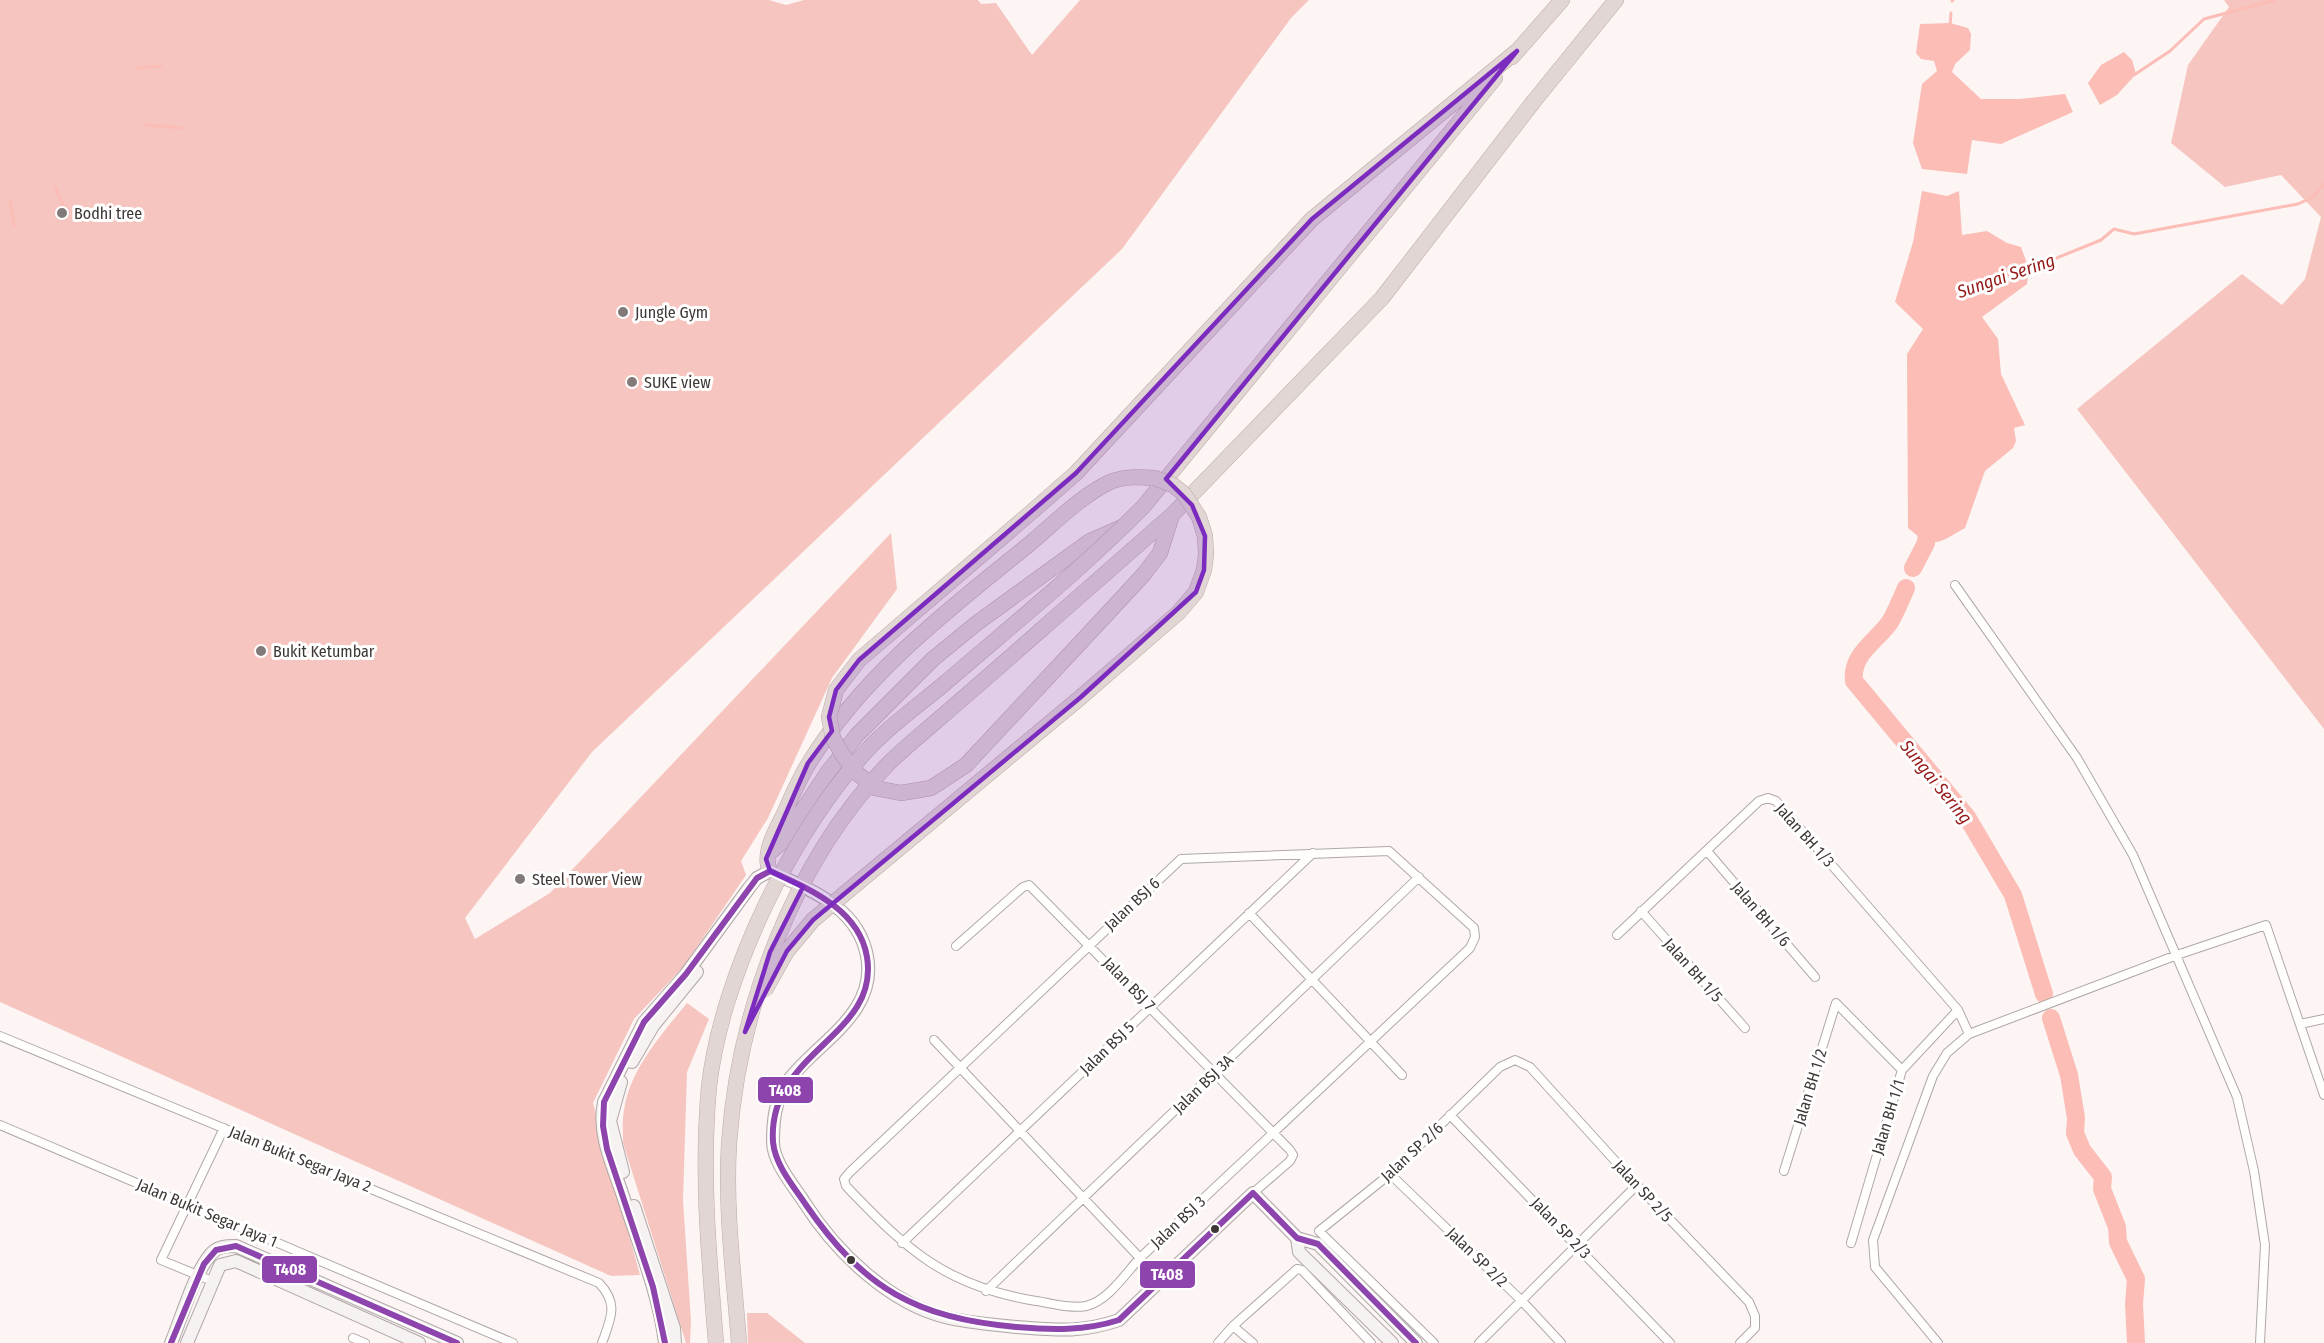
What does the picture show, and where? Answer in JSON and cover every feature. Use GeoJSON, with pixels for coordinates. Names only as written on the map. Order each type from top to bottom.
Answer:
{"type":"FeatureCollection","features":[{"type":"Feature","properties":{"kind":"highway"},"geometry":{"type":"LineString","coordinates":[[716,1343],[706,1181],[710,1085],[721,1021],[772,893],[805,834],[837,787],[872,745],[1125,526],[1143,507],[1517,51],[1562,0]]}},
{"type":"Feature","properties":{"kind":"highway"},"geometry":{"type":"LineString","coordinates":[[739,1343],[730,1209],[729,1146],[734,1089],[745,1032],[770,952],[813,868],[846,816],[889,764],[1172,514],[1382,298],[1616,0]]}},
{"type":"Feature","properties":{"kind":"highway"},"geometry":{"type":"LineString","coordinates":[[1172,514],[1160,552],[1144,574],[966,765],[931,788],[902,793],[875,788],[858,774],[833,738],[829,717],[836,690],[860,660],[1076,473],[1312,219],[1517,51]]}},
{"type":"Feature","properties":{"kind":"highway"},"geometry":{"type":"LineString","coordinates":[[745,1032],[787,951],[813,920],[1081,697],[1178,613],[1196,592],[1204,570],[1205,536],[1199,517],[1184,494],[1173,485],[1155,478],[1133,477],[1110,482],[1088,497],[964,597],[892,660],[847,710],[808,763],[774,833],[766,859],[770,871]]}},
{"type":"Feature","properties":{"kind":"highway"},"geometry":{"type":"LineString","coordinates":[[769,853],[781,843],[796,818],[857,735],[933,659],[976,623],[1090,542],[1125,526]]}},
{"type":"Feature","properties":{"kind":"street"},"geometry":{"type":"LineString","coordinates":[[1955,585],[2077,758],[2133,855],[2237,1097],[2254,1171],[2265,1245],[2260,1343]]}},
{"type":"Feature","properties":{"kind":"street","name":"Jalan BH 1/3"},"geometry":{"type":"LineString","coordinates":[[1617,935],[1759,801],[1768,798],[1776,801],[1958,1010],[1969,1034]]}},
{"type":"Feature","properties":{"kind":"street","name":"Jalan BSJ 6"},"geometry":{"type":"LineString","coordinates":[[844,1179],[1181,859],[1389,851],[1474,928],[1475,937]]}},
{"type":"Feature","properties":{"kind":"street","name":"Jalan BH 1/6"},"geometry":{"type":"LineString","coordinates":[[1707,851],[1815,977]]}},
{"type":"Feature","properties":{"kind":"street","name":"Jalan BSJ 5"},"geometry":{"type":"LineString","coordinates":[[902,1243],[1312,853]]}},
{"type":"Feature","properties":{"kind":"street"},"geometry":{"type":"LineString","coordinates":[[770,871],[836,903],[857,931],[867,957],[865,992],[849,1020],[788,1082],[774,1111],[773,1145],[785,1173],[815,1219],[877,1282],[914,1305],[948,1318],[1068,1332],[1095,1329],[1119,1320],[1253,1193],[1297,1238],[1317,1244],[1416,1343]]}},
{"type":"Feature","properties":{"kind":"street"},"geometry":{"type":"LineString","coordinates":[[665,1343],[659,1312],[606,1148],[602,1111],[604,1101],[644,1022],[686,974],[757,878],[770,871]]}},
{"type":"Feature","properties":{"kind":"street"},"geometry":{"type":"LineString","coordinates":[[675,1343],[674,1328],[615,1144],[610,1120],[613,1104],[617,1089],[653,1026],[680,995],[764,884],[770,871]]}},
{"type":"Feature","properties":{"kind":"street","name":"Jalan BSJ 3A"},"geometry":{"type":"LineString","coordinates":[[986,1291],[1419,877]]}},
{"type":"Feature","properties":{"kind":"street","name":"Jalan BSJ 7"},"geometry":{"type":"LineString","coordinates":[[956,946],[1023,887],[1029,885],[1090,944],[1293,1155],[1253,1193]]}},
{"type":"Feature","properties":{"kind":"street","name":"Jalan BH 1/5"},"geometry":{"type":"LineString","coordinates":[[1641,911],[1745,1028]]}},
{"type":"Feature","properties":{"kind":"street"},"geometry":{"type":"LineString","coordinates":[[1249,913],[1402,1075]]}},
{"type":"Feature","properties":{"kind":"street"},"geometry":{"type":"LineString","coordinates":[[1938,1343],[1875,1267],[1873,1240],[1933,1076],[1947,1053],[1969,1034],[2177,955],[2266,925],[2324,1095]]}},
{"type":"Feature","properties":{"kind":"street","name":"Jalan BSJ 3"},"geometry":{"type":"LineString","coordinates":[[844,1179],[846,1185],[902,1243],[954,1277],[986,1291],[1072,1306],[1086,1306],[1102,1299],[1140,1258],[1470,948],[1475,937]]}},
{"type":"Feature","properties":{"kind":"street","name":"Jalan BH 1/2"},"geometry":{"type":"LineString","coordinates":[[1784,1171],[1836,1003],[1902,1070]]}},
{"type":"Feature","properties":{"kind":"street","name":"Jalan BH 1/1"},"geometry":{"type":"LineString","coordinates":[[1851,1243],[1902,1070],[1958,1010]]}},
{"type":"Feature","properties":{"kind":"street"},"geometry":{"type":"LineString","coordinates":[[2300,1024],[2324,1019]]}},
{"type":"Feature","properties":{"kind":"street","name":"Jalan Bukit Segar Jaya 2"},"geometry":{"type":"LineString","coordinates":[[0,1036],[600,1283],[611,1295],[613,1305],[602,1343]]}},
{"type":"Feature","properties":{"kind":"street"},"geometry":{"type":"LineString","coordinates":[[934,1040],[1082,1200],[1140,1258]]}},
{"type":"Feature","properties":{"kind":"street","name":"Jalan SP 2/5"},"geometry":{"type":"LineString","coordinates":[[1500,1067],[1515,1060],[1530,1066],[1636,1185],[1749,1302],[1755,1316],[1755,1328],[1740,1343]]}},
{"type":"Feature","properties":{"kind":"street","name":"Jalan SP 2/6"},"geometry":{"type":"LineString","coordinates":[[1434,1343],[1319,1231],[1390,1174],[1500,1067]]}},
{"type":"Feature","properties":{"kind":"street","name":"Jalan SP 2/3"},"geometry":{"type":"LineString","coordinates":[[1450,1115],[1670,1343]]}},
{"type":"Feature","properties":{"kind":"street","name":"Jalan Bukit Segar Jaya 1"},"geometry":{"type":"LineString","coordinates":[[0,1125],[513,1343]]}},
{"type":"Feature","properties":{"kind":"street"},"geometry":{"type":"LineString","coordinates":[[212,1281],[161,1260],[224,1128]]}},
{"type":"Feature","properties":{"kind":"street","name":"Jalan SP 2/2"},"geometry":{"type":"LineString","coordinates":[[1390,1174],[1522,1300],[1561,1343]]}},
{"type":"Feature","properties":{"kind":"street"},"geometry":{"type":"LineString","coordinates":[[1479,1343],[1636,1185]]}},
{"type":"Feature","properties":{"kind":"street"},"geometry":{"type":"LineString","coordinates":[[1297,1238],[1299,1251],[1392,1343]]}},
{"type":"Feature","properties":{"kind":"street"},"geometry":{"type":"LineString","coordinates":[[171,1343],[199,1275],[211,1253],[223,1246],[236,1246],[457,1343]]}},
{"type":"Feature","properties":{"kind":"street"},"geometry":{"type":"LineString","coordinates":[[188,1343],[220,1265],[236,1260],[419,1343]]}},
{"type":"Feature","properties":{"kind":"street"},"geometry":{"type":"LineString","coordinates":[[1218,1343],[1233,1326],[1295,1269],[1302,1270],[1371,1343]]}},
{"type":"Feature","properties":{"kind":"street"},"geometry":{"type":"LineString","coordinates":[[1233,1326],[1253,1343]]}},
{"type":"Feature","properties":{"kind":"street"},"geometry":{"type":"LineString","coordinates":[[353,1338],[364,1343]]}},
{"type":"Feature","properties":{"kind":"highlighted area"},"geometry":{"type":"Polygon","coordinates":[[[1517,51],[1166,479],[1192,505],[1205,536],[1204,570],[1196,592],[1081,697],[813,920],[787,951],[745,1032],[770,952],[803,887],[770,871],[766,859],[808,763],[832,731],[829,717],[836,690],[859,660],[1076,473],[1312,219],[1517,51]]]}},
{"type":"Feature","properties":{"kind":"shaded area"},"geometry":{"type":"Polygon","coordinates":[[[0,0],[769,0],[786,5],[804,0],[978,0],[981,4],[996,3],[1032,55],[1080,0],[1309,0],[1291,18],[1122,249],[592,752],[465,918],[475,939],[550,893],[891,533],[897,589],[832,678],[768,818],[741,861],[746,875],[684,966],[634,1019],[593,1103],[640,1275],[611,1276],[0,1002],[0,0]]]}},
{"type":"Feature","properties":{"kind":"shaded area"},"geometry":{"type":"Polygon","coordinates":[[[2224,0],[2324,0],[2324,729],[2077,409],[2242,274],[2282,305],[2305,279],[2321,217],[2281,175],[2225,187],[2171,143],[2188,65],[2229,7],[2224,0]]]}},
{"type":"Feature","properties":{"kind":"shaded area"},"geometry":{"type":"Polygon","coordinates":[[[687,1003],[709,1019],[687,1072],[683,1200],[691,1321],[690,1343],[686,1343],[623,1143],[623,1114],[633,1080],[648,1053],[687,1003]]]}},
{"type":"Feature","properties":{"kind":"shaded area"},"geometry":{"type":"Polygon","coordinates":[[[747,1313],[767,1313],[805,1343],[748,1343],[747,1313]]]}},
{"type":"Feature","properties":{"kind":"water"},"geometry":{"type":"Polygon","coordinates":[[[1950,23],[1968,28],[1971,34],[1970,50],[1955,64],[1952,72],[1981,99],[2020,99],[2065,94],[2073,112],[2001,144],[1972,140],[1967,174],[1922,169],[1913,143],[1922,84],[1937,71],[1934,61],[1921,59],[1916,53],[1920,24],[1950,23]]]}},
{"type":"Feature","properties":{"kind":"water"},"geometry":{"type":"Polygon","coordinates":[[[2124,52],[2132,60],[2136,74],[2117,95],[2100,105],[2088,83],[2101,65],[2124,52]]]}},
{"type":"Feature","properties":{"kind":"water"},"geometry":{"type":"Polygon","coordinates":[[[1922,191],[1947,196],[1959,191],[1962,235],[1987,231],[2007,243],[2021,247],[2029,269],[2027,284],[1982,317],[1998,339],[2001,374],[2025,425],[2014,428],[2016,441],[2013,448],[1985,471],[1965,528],[1936,542],[1924,540],[1908,528],[1907,354],[1923,329],[1895,302],[1913,242],[1922,191]]]}},
{"type":"Feature","properties":{"kind":"waterway"},"geometry":{"type":"LineString","coordinates":[[2134,75],[2170,51],[2204,19],[2275,0]]}},
{"type":"Feature","properties":{"kind":"waterway"},"geometry":{"type":"LineString","coordinates":[[1950,26],[1951,13]]}},
{"type":"Feature","properties":{"kind":"waterway"},"geometry":{"type":"LineString","coordinates":[[137,68],[161,66]]}},
{"type":"Feature","properties":{"kind":"waterway"},"geometry":{"type":"LineString","coordinates":[[146,125],[183,128]]}},
{"type":"Feature","properties":{"kind":"waterway","name":"Sungai Sering"},"geometry":{"type":"LineString","coordinates":[[2027,270],[2101,240],[2114,229],[2134,234],[2298,204],[2313,197],[2324,184]]}},
{"type":"Feature","properties":{"kind":"waterway"},"geometry":{"type":"LineString","coordinates":[[56,188],[67,215]]}},
{"type":"Feature","properties":{"kind":"waterway"},"geometry":{"type":"LineString","coordinates":[[10,200],[14,225]]}},
{"type":"Feature","properties":{"kind":"waterway","name":"Sungai Sering"},"geometry":{"type":"LineString","coordinates":[[1913,568],[1926,543],[1928,520]]}},
{"type":"Feature","properties":{"kind":"waterway","name":"Sungai Sering"},"geometry":{"type":"LineString","coordinates":[[1906,588],[1890,622],[1856,663],[1854,681],[1967,817],[2013,895],[2044,994]]}},
{"type":"Feature","properties":{"kind":"waterway","name":"Sungai Sering"},"geometry":{"type":"LineString","coordinates":[[2051,1018],[2069,1075],[2076,1118],[2075,1133],[2082,1150],[2103,1177],[2102,1189],[2117,1227],[2118,1242],[2136,1279],[2134,1304],[2136,1343]]}},
{"type":"Feature","properties":{"kind":"transit line","name":"T408"},"geometry":{"type":"LineString","coordinates":[[770,871],[816,893],[843,913],[862,940],[867,957],[866,984],[857,1007],[787,1086],[776,1111],[773,1142],[781,1167],[806,1205],[849,1258],[872,1278],[895,1294],[921,1307],[981,1323],[1055,1329],[1106,1324],[1119,1320],[1253,1193],[1297,1238],[1318,1244],[1416,1343]]}},
{"type":"Feature","properties":{"kind":"transit line","name":"T408"},"geometry":{"type":"LineString","coordinates":[[665,1343],[653,1287],[607,1149],[603,1126],[604,1102],[644,1022],[686,974],[757,878],[770,871]]}},
{"type":"Feature","properties":{"kind":"transit line","name":"T408"},"geometry":{"type":"LineString","coordinates":[[171,1343],[204,1264],[216,1250],[236,1246],[457,1343]]}},
{"type":"Feature","properties":{"kind":"place","name":"Bodhi tree"},"geometry":{"type":"Point","coordinates":[62,213]}},
{"type":"Feature","properties":{"kind":"place","name":"Jungle Gym"},"geometry":{"type":"Point","coordinates":[623,312]}},
{"type":"Feature","properties":{"kind":"place","name":"SUKE view"},"geometry":{"type":"Point","coordinates":[632,382]}},
{"type":"Feature","properties":{"kind":"place","name":"Bukit Ketumbar"},"geometry":{"type":"Point","coordinates":[261,651]}},
{"type":"Feature","properties":{"kind":"place","name":"Steel Tower View"},"geometry":{"type":"Point","coordinates":[520,879]}}]}
